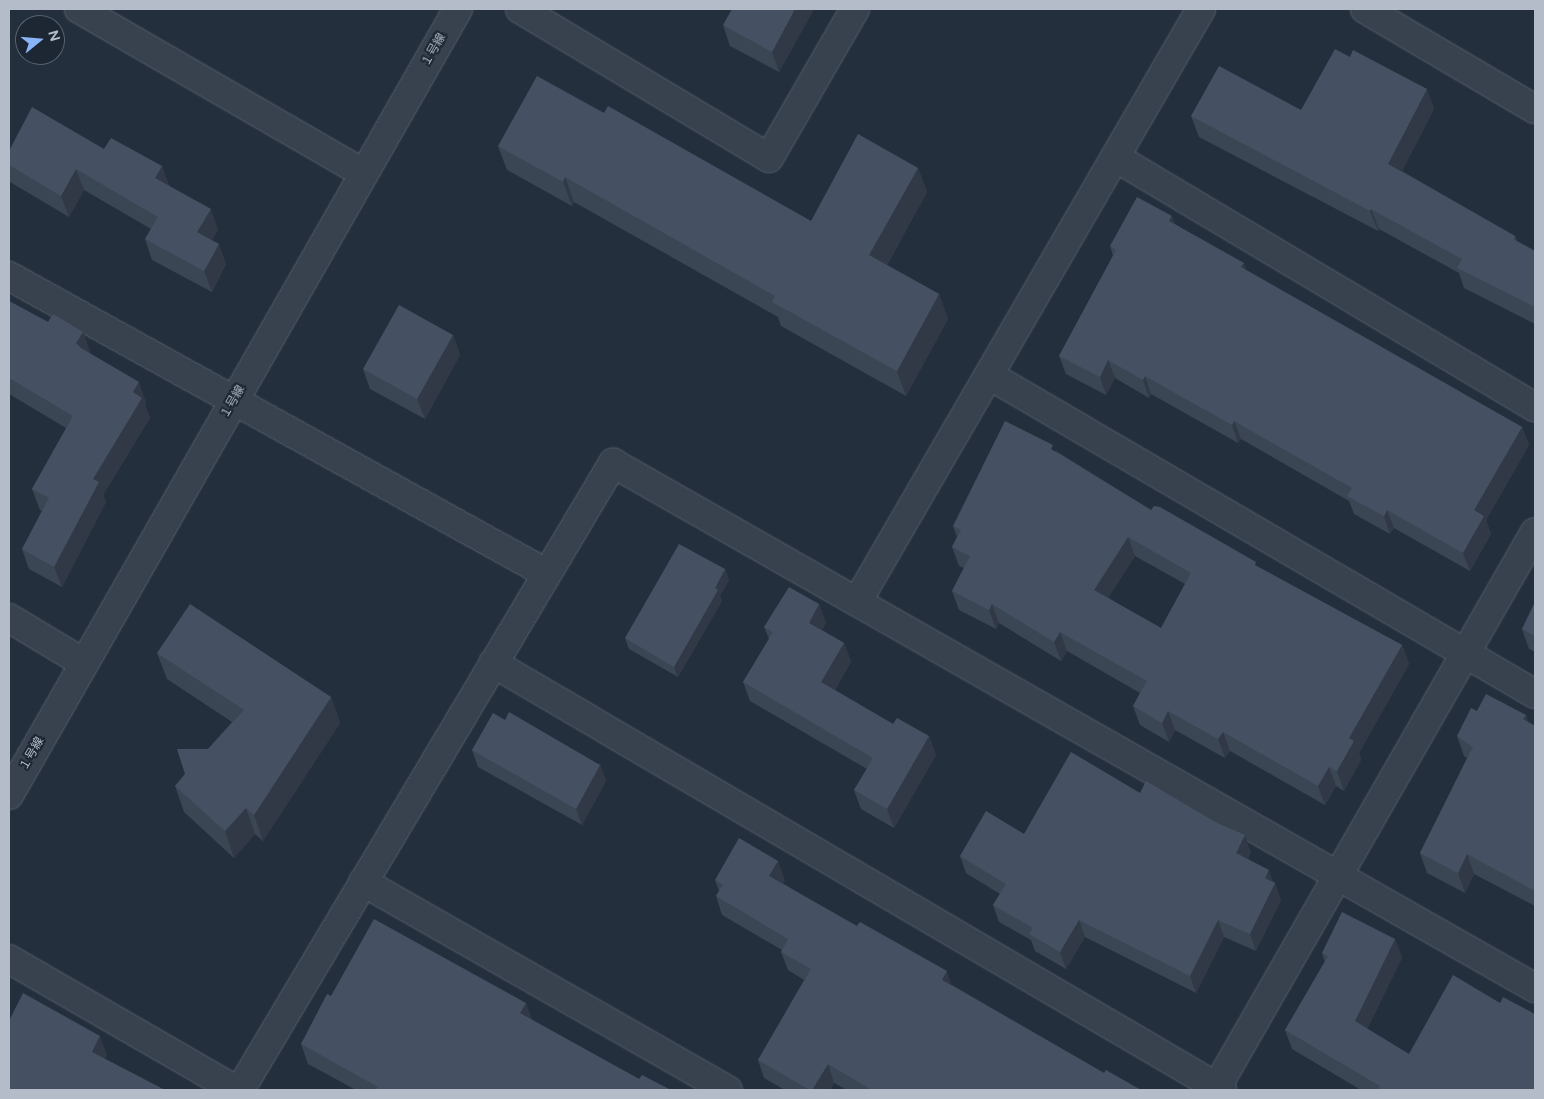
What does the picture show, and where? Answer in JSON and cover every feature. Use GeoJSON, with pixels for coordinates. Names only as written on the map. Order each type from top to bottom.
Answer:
{"type":"FeatureCollection","features":[{"type":"Feature","properties":{"kind":"street"},"geometry":{"type":"LineString","coordinates":[[79,9],[363,173]]}},
{"type":"Feature","properties":{"kind":"street","name":"１号線"},"geometry":{"type":"LineString","coordinates":[[9,795],[458,9]]}},
{"type":"Feature","properties":{"kind":"street"},"geometry":{"type":"LineString","coordinates":[[520,9],[770,158],[854,9]]}},
{"type":"Feature","properties":{"kind":"street"},"geometry":{"type":"LineString","coordinates":[[857,602],[1201,9]]}},
{"type":"Feature","properties":{"kind":"street"},"geometry":{"type":"LineString","coordinates":[[1364,9],[1535,109]]}},
{"type":"Feature","properties":{"kind":"street"},"geometry":{"type":"LineString","coordinates":[[1115,158],[1535,407]]}},
{"type":"Feature","properties":{"kind":"street"},"geometry":{"type":"LineString","coordinates":[[9,276],[233,403],[546,573]]}},
{"type":"Feature","properties":{"kind":"street"},"geometry":{"type":"LineString","coordinates":[[989,374],[1535,694]]}},
{"type":"Feature","properties":{"kind":"street"},"geometry":{"type":"LineString","coordinates":[[240,1090],[612,463],[1338,874],[1535,988]]}},
{"type":"Feature","properties":{"kind":"street"},"geometry":{"type":"LineString","coordinates":[[493,663],[1218,1089],[1338,874],[1535,532]]}},
{"type":"Feature","properties":{"kind":"street"},"geometry":{"type":"LineString","coordinates":[[9,618],[84,663]]}},
{"type":"Feature","properties":{"kind":"street"},"geometry":{"type":"LineString","coordinates":[[363,882],[728,1090]]}},
{"type":"Feature","properties":{"kind":"street"},"geometry":{"type":"LineString","coordinates":[[9,959],[236,1090]]}},
{"type":"Feature","properties":{"kind":"building"},"geometry":{"type":"Polygon","coordinates":[[[732,9],[795,9],[772,52],[723,25],[732,9]]]}},
{"type":"Feature","properties":{"kind":"building"},"geometry":{"type":"Polygon","coordinates":[[[1335,49],[1350,57],[1353,50],[1427,89],[1388,164],[1515,236],[1513,239],[1535,251],[1535,307],[1457,268],[1462,259],[1371,209],[1370,211],[1191,116],[1219,66],[1301,110],[1335,49]]]}},
{"type":"Feature","properties":{"kind":"building"},"geometry":{"type":"Polygon","coordinates":[[[537,76],[604,113],[608,106],[811,221],[858,134],[918,168],[869,255],[939,294],[897,371],[772,302],[775,296],[565,177],[563,182],[498,146],[537,76]]]}},
{"type":"Feature","properties":{"kind":"building"},"geometry":{"type":"Polygon","coordinates":[[[32,107],[104,149],[111,138],[162,166],[155,178],[211,209],[197,232],[219,244],[204,271],[145,239],[158,217],[76,169],[61,196],[9,165],[9,151],[32,107]]]}},
{"type":"Feature","properties":{"kind":"building"},"geometry":{"type":"Polygon","coordinates":[[[1137,197],[1172,216],[1169,221],[1244,263],[1241,267],[1522,427],[1474,510],[1484,516],[1463,553],[1387,510],[1384,516],[1347,496],[1352,488],[1234,421],[1232,425],[1145,376],[1143,380],[1108,360],[1100,377],[1059,356],[1116,250],[1110,246],[1137,197]]]}},
{"type":"Feature","properties":{"kind":"building"},"geometry":{"type":"Polygon","coordinates":[[[9,301],[48,322],[53,314],[83,332],[76,343],[81,348],[139,382],[133,392],[142,398],[93,479],[99,482],[54,567],[22,549],[49,498],[32,489],[73,416],[9,378],[9,301]]]}},
{"type":"Feature","properties":{"kind":"building"},"geometry":{"type":"Polygon","coordinates":[[[399,305],[453,335],[417,399],[363,369],[399,305]]]}},
{"type":"Feature","properties":{"kind":"building"},"geometry":{"type":"Polygon","coordinates":[[[1005,421],[1053,445],[1051,449],[1151,510],[1154,506],[1160,507],[1256,562],[1255,565],[1402,645],[1349,738],[1354,741],[1337,771],[1329,767],[1318,786],[1223,732],[1218,739],[1168,711],[1162,723],[1133,706],[1147,681],[1060,632],[1054,642],[992,604],[989,610],[952,591],[970,556],[952,547],[961,530],[953,526],[1005,421]],[[1128,537],[1094,590],[1161,628],[1191,573],[1128,537]]]}},
{"type":"Feature","properties":{"kind":"building"},"geometry":{"type":"Polygon","coordinates":[[[679,544],[725,569],[715,588],[718,590],[674,667],[625,638],[679,544]]]}},
{"type":"Feature","properties":{"kind":"building"},"geometry":{"type":"Polygon","coordinates":[[[789,587],[819,604],[809,623],[844,643],[821,682],[893,724],[897,718],[929,736],[887,809],[854,790],[873,758],[743,682],[773,632],[764,627],[789,587]]]}},
{"type":"Feature","properties":{"kind":"building"},"geometry":{"type":"Polygon","coordinates":[[[1535,602],[1535,636],[1522,629],[1535,602]]]}},
{"type":"Feature","properties":{"kind":"building"},"geometry":{"type":"Polygon","coordinates":[[[190,604],[331,697],[254,815],[246,808],[225,831],[175,786],[185,774],[177,749],[208,749],[244,710],[157,653],[190,604]]]}},
{"type":"Feature","properties":{"kind":"building"},"geometry":{"type":"Polygon","coordinates":[[[1486,694],[1526,715],[1523,719],[1535,726],[1535,891],[1467,854],[1458,873],[1420,853],[1473,747],[1457,736],[1471,708],[1477,711],[1486,694]]]}},
{"type":"Feature","properties":{"kind":"building"},"geometry":{"type":"Polygon","coordinates":[[[509,712],[600,765],[576,809],[472,750],[493,713],[505,720],[509,712]]]}},
{"type":"Feature","properties":{"kind":"building"},"geometry":{"type":"Polygon","coordinates":[[[1071,752],[1140,793],[1146,781],[1215,822],[1245,835],[1236,853],[1269,870],[1265,878],[1275,883],[1250,934],[1218,920],[1190,976],[1079,920],[1060,952],[1029,934],[1033,928],[993,905],[1006,884],[960,856],[986,811],[1024,834],[1071,752]]]}},
{"type":"Feature","properties":{"kind":"building"},"geometry":{"type":"Polygon","coordinates":[[[739,838],[778,861],[769,876],[857,926],[860,922],[947,971],[942,980],[1104,1073],[1106,1070],[1141,1090],[872,1090],[828,1064],[812,1090],[810,1090],[758,1060],[811,969],[781,952],[788,939],[716,896],[723,885],[715,880],[739,838]]]}},
{"type":"Feature","properties":{"kind":"building"},"geometry":{"type":"Polygon","coordinates":[[[1342,912],[1395,939],[1355,1021],[1409,1054],[1453,975],[1500,1003],[1503,997],[1535,1014],[1535,1090],[1378,1090],[1380,1086],[1285,1030],[1328,956],[1322,953],[1342,912]]]}},
{"type":"Feature","properties":{"kind":"building"},"geometry":{"type":"Polygon","coordinates":[[[374,919],[526,1003],[520,1013],[639,1079],[642,1075],[671,1090],[376,1090],[378,1087],[301,1044],[327,994],[331,996],[374,919]]]}},
{"type":"Feature","properties":{"kind":"building"},"geometry":{"type":"Polygon","coordinates":[[[23,993],[100,1036],[92,1052],[165,1090],[9,1090],[9,1021],[23,993]]]}}]}
